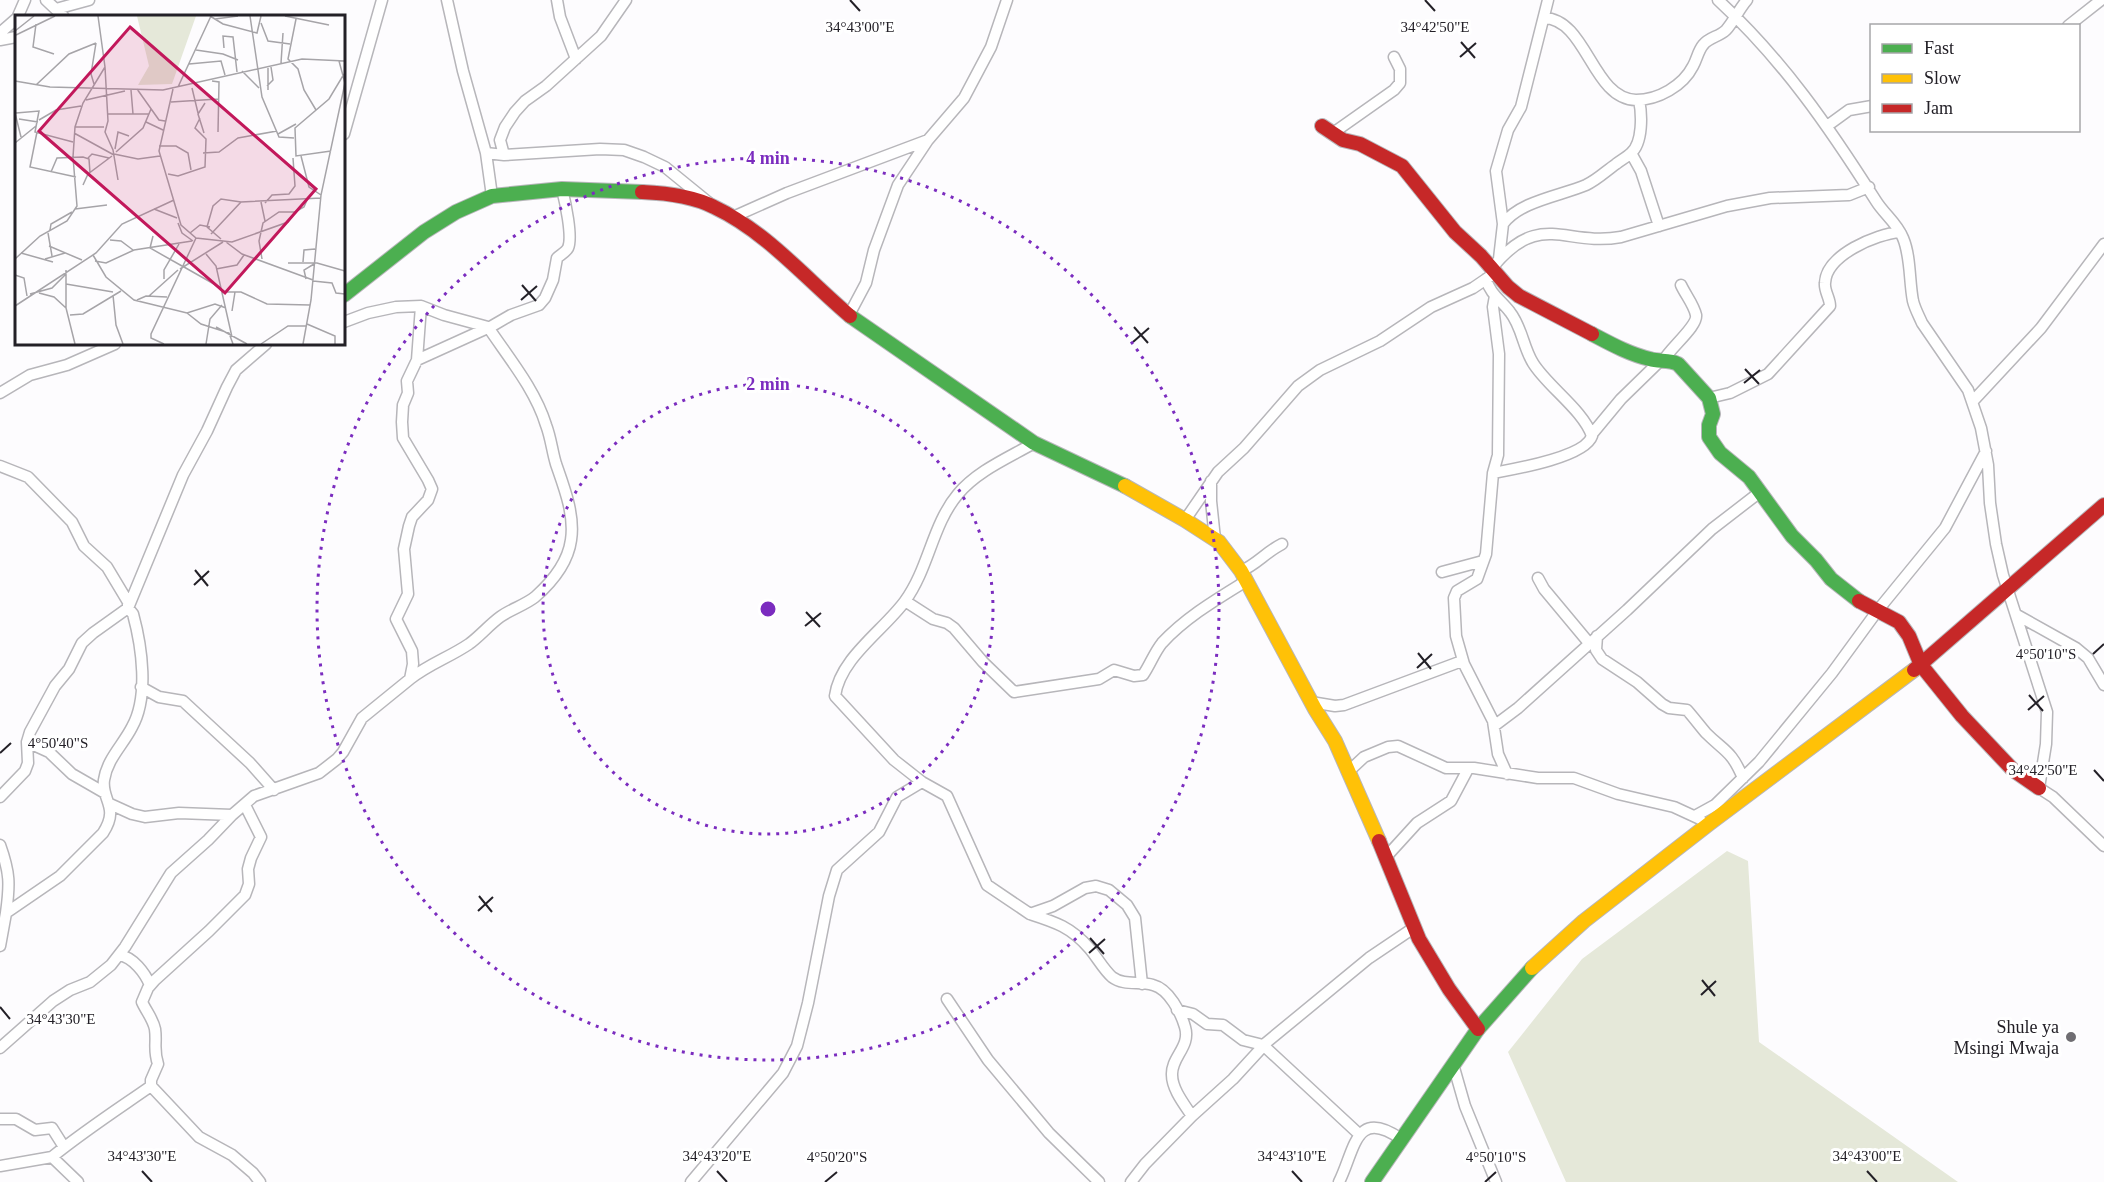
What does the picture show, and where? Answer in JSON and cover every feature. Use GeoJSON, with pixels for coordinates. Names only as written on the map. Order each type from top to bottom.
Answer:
{"type":"FeatureCollection","features":[{"type":"Feature","properties":{"kind":"street"},"geometry":{"type":"LineString","coordinates":[[18,15],[25,0]]}},
{"type":"Feature","properties":{"kind":"street"},"geometry":{"type":"LineString","coordinates":[[46,0],[60,13],[89,0]]}},
{"type":"Feature","properties":{"kind":"street"},"geometry":{"type":"LineString","coordinates":[[345,130],[382,0]]}},
{"type":"Feature","properties":{"kind":"street"},"geometry":{"type":"LineString","coordinates":[[447,0],[463,71],[486,153],[492,196]]}},
{"type":"Feature","properties":{"kind":"street"},"geometry":{"type":"LineString","coordinates":[[557,0],[563,27],[576,59]]}},
{"type":"Feature","properties":{"kind":"street"},"geometry":{"type":"LineString","coordinates":[[504,154],[500,140],[514,112],[601,36],[626,0]]}},
{"type":"Feature","properties":{"kind":"street"},"geometry":{"type":"LineString","coordinates":[[849,315],[866,284],[874,250],[898,185],[928,140],[968,92],[991,47],[1007,0]]}},
{"type":"Feature","properties":{"kind":"street"},"geometry":{"type":"LineString","coordinates":[[1548,0],[1521,107],[1508,130],[1496,171],[1503,224],[1490,290],[1515,320],[1536,369],[1566,400],[1592,434]]}},
{"type":"Feature","properties":{"kind":"street"},"geometry":{"type":"LineString","coordinates":[[1718,0],[1776,58],[1827,126],[1876,201],[1900,232],[1904,240],[1913,302],[1919,317],[1968,390],[1986,451],[1993,531],[2016,615],[2047,712],[2046,744],[2039,788]]}},
{"type":"Feature","properties":{"kind":"street"},"geometry":{"type":"LineString","coordinates":[[1544,18],[1555,18],[1563,24],[1619,95],[1630,100],[1639,100],[1662,94],[1681,82],[1693,66],[1702,46],[1709,39],[1725,31],[1747,0]]}},
{"type":"Feature","properties":{"kind":"street"},"geometry":{"type":"LineString","coordinates":[[2071,24],[2101,0]]}},
{"type":"Feature","properties":{"kind":"street"},"geometry":{"type":"LineString","coordinates":[[0,33],[15,20]]}},
{"type":"Feature","properties":{"kind":"street"},"geometry":{"type":"LineString","coordinates":[[0,40],[15,37]]}},
{"type":"Feature","properties":{"kind":"street"},"geometry":{"type":"LineString","coordinates":[[1394,57],[1400,69],[1400,83],[1394,90],[1328,130],[1345,141],[1355,142],[1402,166],[1439,214],[1508,287],[1532,304],[1622,350],[1652,360],[1673,361],[1678,364],[1708,398],[1713,414],[1708,431],[1710,440],[1720,453],[1749,477],[1792,536],[1831,579],[1857,600],[1895,620],[1906,632],[1921,665],[1962,716],[2022,778],[2053,797],[2104,846]]}},
{"type":"Feature","properties":{"kind":"street"},"geometry":{"type":"LineString","coordinates":[[1503,224],[1507,218],[1529,205],[1590,183],[1631,153],[1636,145],[1641,125],[1642,112],[1639,100]]}},
{"type":"Feature","properties":{"kind":"street"},"geometry":{"type":"LineString","coordinates":[[1827,126],[1849,110],[1870,106]]}},
{"type":"Feature","properties":{"kind":"street"},"geometry":{"type":"LineString","coordinates":[[733,217],[787,193],[928,140]]}},
{"type":"Feature","properties":{"kind":"street"},"geometry":{"type":"LineString","coordinates":[[486,153],[600,148],[624,150],[665,167],[713,206],[759,234],[849,315],[1034,443],[1116,481],[1185,520],[1215,540],[1244,576],[1311,702],[1335,741],[1415,927],[1437,969],[1478,1029]]}},
{"type":"Feature","properties":{"kind":"street"},"geometry":{"type":"LineString","coordinates":[[1631,153],[1641,171],[1659,226]]}},
{"type":"Feature","properties":{"kind":"street"},"geometry":{"type":"LineString","coordinates":[[1185,520],[1211,481],[1307,378],[1336,361],[1380,341],[1431,307],[1473,288],[1521,240],[1557,233],[1604,240],[1727,206],[1770,198],[1849,195],[1869,187]]}},
{"type":"Feature","properties":{"kind":"street"},"geometry":{"type":"LineString","coordinates":[[345,294],[424,232],[456,212],[492,196],[562,189],[667,193],[713,206]]}},
{"type":"Feature","properties":{"kind":"street"},"geometry":{"type":"LineString","coordinates":[[417,360],[511,315],[539,305],[545,298],[553,280],[557,258],[566,250],[569,243],[568,210],[562,189]]}},
{"type":"Feature","properties":{"kind":"street"},"geometry":{"type":"LineString","coordinates":[[1708,398],[1730,393],[1770,373],[1829,308],[1831,303],[1825,282],[1831,266],[1860,245],[1883,235],[1900,232]]}},
{"type":"Feature","properties":{"kind":"street"},"geometry":{"type":"LineString","coordinates":[[1972,401],[2035,335],[2104,244]]}},
{"type":"Feature","properties":{"kind":"street"},"geometry":{"type":"LineString","coordinates":[[1493,473],[1534,465],[1569,453],[1586,444],[1621,399],[1662,361],[1673,346],[1692,328],[1696,321],[1695,310],[1681,285]]}},
{"type":"Feature","properties":{"kind":"street"},"geometry":{"type":"LineString","coordinates":[[1495,296],[1492,307],[1498,354],[1498,444],[1493,473],[1486,554],[1475,582],[1457,591],[1454,598],[1456,636],[1462,661],[1494,726],[1498,754],[1507,774]]}},
{"type":"Feature","properties":{"kind":"street"},"geometry":{"type":"LineString","coordinates":[[410,678],[413,664],[412,651],[396,619],[409,588],[404,549],[412,517],[428,500],[432,489],[403,438],[403,405],[408,393],[408,381],[417,360],[421,306]]}},
{"type":"Feature","properties":{"kind":"street"},"geometry":{"type":"LineString","coordinates":[[0,1048],[54,1000],[90,982],[111,965],[171,873],[254,796],[319,773],[343,752],[362,718],[410,678],[471,643],[499,617],[532,599],[547,585],[561,566],[572,537],[567,496],[551,448],[547,425],[530,391],[488,327],[452,318],[421,306],[396,307],[368,313],[345,322]]}},
{"type":"Feature","properties":{"kind":"street"},"geometry":{"type":"LineString","coordinates":[[0,393],[30,375],[67,365],[95,348],[110,345]]}},
{"type":"Feature","properties":{"kind":"street"},"geometry":{"type":"LineString","coordinates":[[0,797],[22,775],[27,766],[27,742],[35,721],[55,686],[68,671],[82,643],[128,608],[183,475],[227,387],[237,370],[265,345]]}},
{"type":"Feature","properties":{"kind":"street"},"geometry":{"type":"LineString","coordinates":[[1034,443],[986,471],[958,494],[941,519],[926,562],[905,601],[854,656],[835,696],[894,760],[922,782],[947,796],[987,885],[1030,914],[1062,924],[1087,946],[1113,977],[1125,982],[1153,985],[1173,1001],[1186,1029],[1187,1040],[1173,1065],[1172,1074],[1178,1093],[1192,1116]]}},
{"type":"Feature","properties":{"kind":"street"},"geometry":{"type":"LineString","coordinates":[[1695,816],[1715,805],[1772,748],[1832,673],[1878,610],[1946,528],[1986,451]]}},
{"type":"Feature","properties":{"kind":"street"},"geometry":{"type":"LineString","coordinates":[[0,466],[28,477],[72,522],[84,546],[111,572],[133,614],[142,665],[139,713],[130,732],[108,766],[103,782],[110,804],[109,820],[104,833],[60,876],[6,913]]}},
{"type":"Feature","properties":{"kind":"street"},"geometry":{"type":"LineString","coordinates":[[1211,481],[1215,540]]}},
{"type":"Feature","properties":{"kind":"street"},"geometry":{"type":"LineString","coordinates":[[1494,726],[1518,708],[1712,530],[1760,492]]}},
{"type":"Feature","properties":{"kind":"street"},"geometry":{"type":"LineString","coordinates":[[1372,1182],[1478,1029],[1536,963],[1584,921],[1710,823],[1921,665],[2104,505]]}},
{"type":"Feature","properties":{"kind":"street"},"geometry":{"type":"LineString","coordinates":[[905,601],[933,619],[947,623],[954,628],[983,663],[1017,693],[1099,679],[1114,670],[1134,676],[1143,675],[1156,651],[1179,626],[1244,576],[1270,550],[1281,544]]}},
{"type":"Feature","properties":{"kind":"street"},"geometry":{"type":"LineString","coordinates":[[1442,572],[1483,561]]}},
{"type":"Feature","properties":{"kind":"street"},"geometry":{"type":"LineString","coordinates":[[1538,578],[1544,589],[1593,640],[1602,659],[1637,682],[1662,704],[1673,709],[1687,710],[1707,734],[1730,753],[1738,764],[1743,778]]}},
{"type":"Feature","properties":{"kind":"street"},"geometry":{"type":"LineString","coordinates":[[2016,615],[2076,648],[2088,658],[2104,685]]}},
{"type":"Feature","properties":{"kind":"street"},"geometry":{"type":"LineString","coordinates":[[1311,702],[1335,706],[1344,705],[1462,661]]}},
{"type":"Feature","properties":{"kind":"street"},"geometry":{"type":"LineString","coordinates":[[141,687],[159,697],[183,701],[250,763],[274,790]]}},
{"type":"Feature","properties":{"kind":"street"},"geometry":{"type":"LineString","coordinates":[[27,742],[49,752],[72,774],[105,793]]}},
{"type":"Feature","properties":{"kind":"street"},"geometry":{"type":"LineString","coordinates":[[1349,771],[1364,757],[1388,747],[1398,746],[1446,768],[1474,768],[1538,778],[1581,780],[1606,791],[1655,802],[1710,823]]}},
{"type":"Feature","properties":{"kind":"street"},"geometry":{"type":"LineString","coordinates":[[1386,857],[1417,823],[1450,801],[1468,769]]}},
{"type":"Feature","properties":{"kind":"street"},"geometry":{"type":"LineString","coordinates":[[691,1182],[783,1073],[797,1046],[829,896],[837,870],[879,832],[897,797],[922,782]]}},
{"type":"Feature","properties":{"kind":"street"},"geometry":{"type":"LineString","coordinates":[[110,804],[145,817],[178,813],[232,815]]}},
{"type":"Feature","properties":{"kind":"street"},"geometry":{"type":"LineString","coordinates":[[245,804],[261,837],[251,858],[248,869],[249,884],[245,895],[150,985],[142,1001],[155,1032],[154,1052],[158,1064],[151,1079],[151,1086],[199,1137],[232,1155],[260,1182]]}},
{"type":"Feature","properties":{"kind":"street"},"geometry":{"type":"LineString","coordinates":[[0,845],[9,876],[0,946]]}},
{"type":"Feature","properties":{"kind":"street"},"geometry":{"type":"LineString","coordinates":[[1030,914],[1053,906],[1085,888],[1096,886],[1109,890],[1127,905],[1135,918],[1142,984]]}},
{"type":"Feature","properties":{"kind":"street"},"geometry":{"type":"LineString","coordinates":[[1131,1182],[1145,1164],[1192,1116],[1233,1079],[1263,1045],[1369,958],[1415,927]]}},
{"type":"Feature","properties":{"kind":"street"},"geometry":{"type":"LineString","coordinates":[[119,955],[136,964],[147,977],[150,985]]}},
{"type":"Feature","properties":{"kind":"street"},"geometry":{"type":"LineString","coordinates":[[946,999],[965,1029],[1008,1084],[1049,1133],[1099,1182]]}},
{"type":"Feature","properties":{"kind":"street"},"geometry":{"type":"LineString","coordinates":[[1177,1010],[1193,1014],[1207,1024],[1223,1025],[1243,1040],[1263,1045],[1360,1135]]}},
{"type":"Feature","properties":{"kind":"street"},"geometry":{"type":"LineString","coordinates":[[1453,1064],[1465,1106],[1496,1182]]}},
{"type":"Feature","properties":{"kind":"street"},"geometry":{"type":"LineString","coordinates":[[0,1166],[52,1157],[80,1134],[151,1086]]}},
{"type":"Feature","properties":{"kind":"street"},"geometry":{"type":"LineString","coordinates":[[0,1119],[16,1119],[35,1130],[52,1128],[64,1147]]}},
{"type":"Feature","properties":{"kind":"street"},"geometry":{"type":"LineString","coordinates":[[1339,1182],[1354,1143],[1365,1129],[1374,1126],[1394,1133],[1401,1139]]}},
{"type":"Feature","properties":{"kind":"street"},"geometry":{"type":"LineString","coordinates":[[52,1157],[78,1182]]}},
{"type":"Feature","properties":{"kind":"shaded area"},"geometry":{"type":"Polygon","coordinates":[[[1727,851],[1748,861],[1759,1042],[1958,1182],[1566,1182],[1508,1052],[1582,959],[1727,851]]]}},
{"type":"Feature","properties":{"kind":"traffic: fast"},"geometry":{"type":"LineString","coordinates":[[345,294],[424,232],[456,212],[492,196],[562,189],[642,192]]}},
{"type":"Feature","properties":{"kind":"traffic: fast"},"geometry":{"type":"LineString","coordinates":[[850,316],[1034,443],[1125,486]]}},
{"type":"Feature","properties":{"kind":"traffic: fast"},"geometry":{"type":"LineString","coordinates":[[1592,334],[1635,354],[1678,364],[1709,398],[1713,414],[1709,425],[1709,437],[1720,453],[1749,477],[1792,536],[1831,579],[1859,601]]}},
{"type":"Feature","properties":{"kind":"traffic: fast"},"geometry":{"type":"LineString","coordinates":[[1372,1182],[1478,1029],[1532,968]]}},
{"type":"Feature","properties":{"kind":"traffic: slow"},"geometry":{"type":"LineString","coordinates":[[1125,486],[1219,542],[1241,571],[1315,709],[1335,741],[1379,841]]}},
{"type":"Feature","properties":{"kind":"traffic: slow"},"geometry":{"type":"LineString","coordinates":[[1532,968],[1584,921],[1914,670]]}},
{"type":"Feature","properties":{"kind":"traffic: jam"},"geometry":{"type":"LineString","coordinates":[[1322,126],[1343,140],[1360,144],[1402,166],[1455,232],[1481,256],[1508,287],[1519,296],[1592,334]]}},
{"type":"Feature","properties":{"kind":"traffic: jam"},"geometry":{"type":"LineString","coordinates":[[642,192],[670,194],[697,200],[733,217],[769,243],[850,316]]}},
{"type":"Feature","properties":{"kind":"traffic: jam"},"geometry":{"type":"LineString","coordinates":[[1914,670],[2104,505]]}},
{"type":"Feature","properties":{"kind":"traffic: jam"},"geometry":{"type":"LineString","coordinates":[[1859,601],[1899,622],[1909,636],[1921,665],[1962,716],[2013,770],[2039,788]]}},
{"type":"Feature","properties":{"kind":"traffic: jam"},"geometry":{"type":"LineString","coordinates":[[1379,841],[1419,939],[1449,989],[1478,1029]]}},
{"type":"Feature","properties":{"kind":"place","name":"Shule ya Msingi Mwaja"},"geometry":{"type":"Point","coordinates":[2071,1037]}}]}
